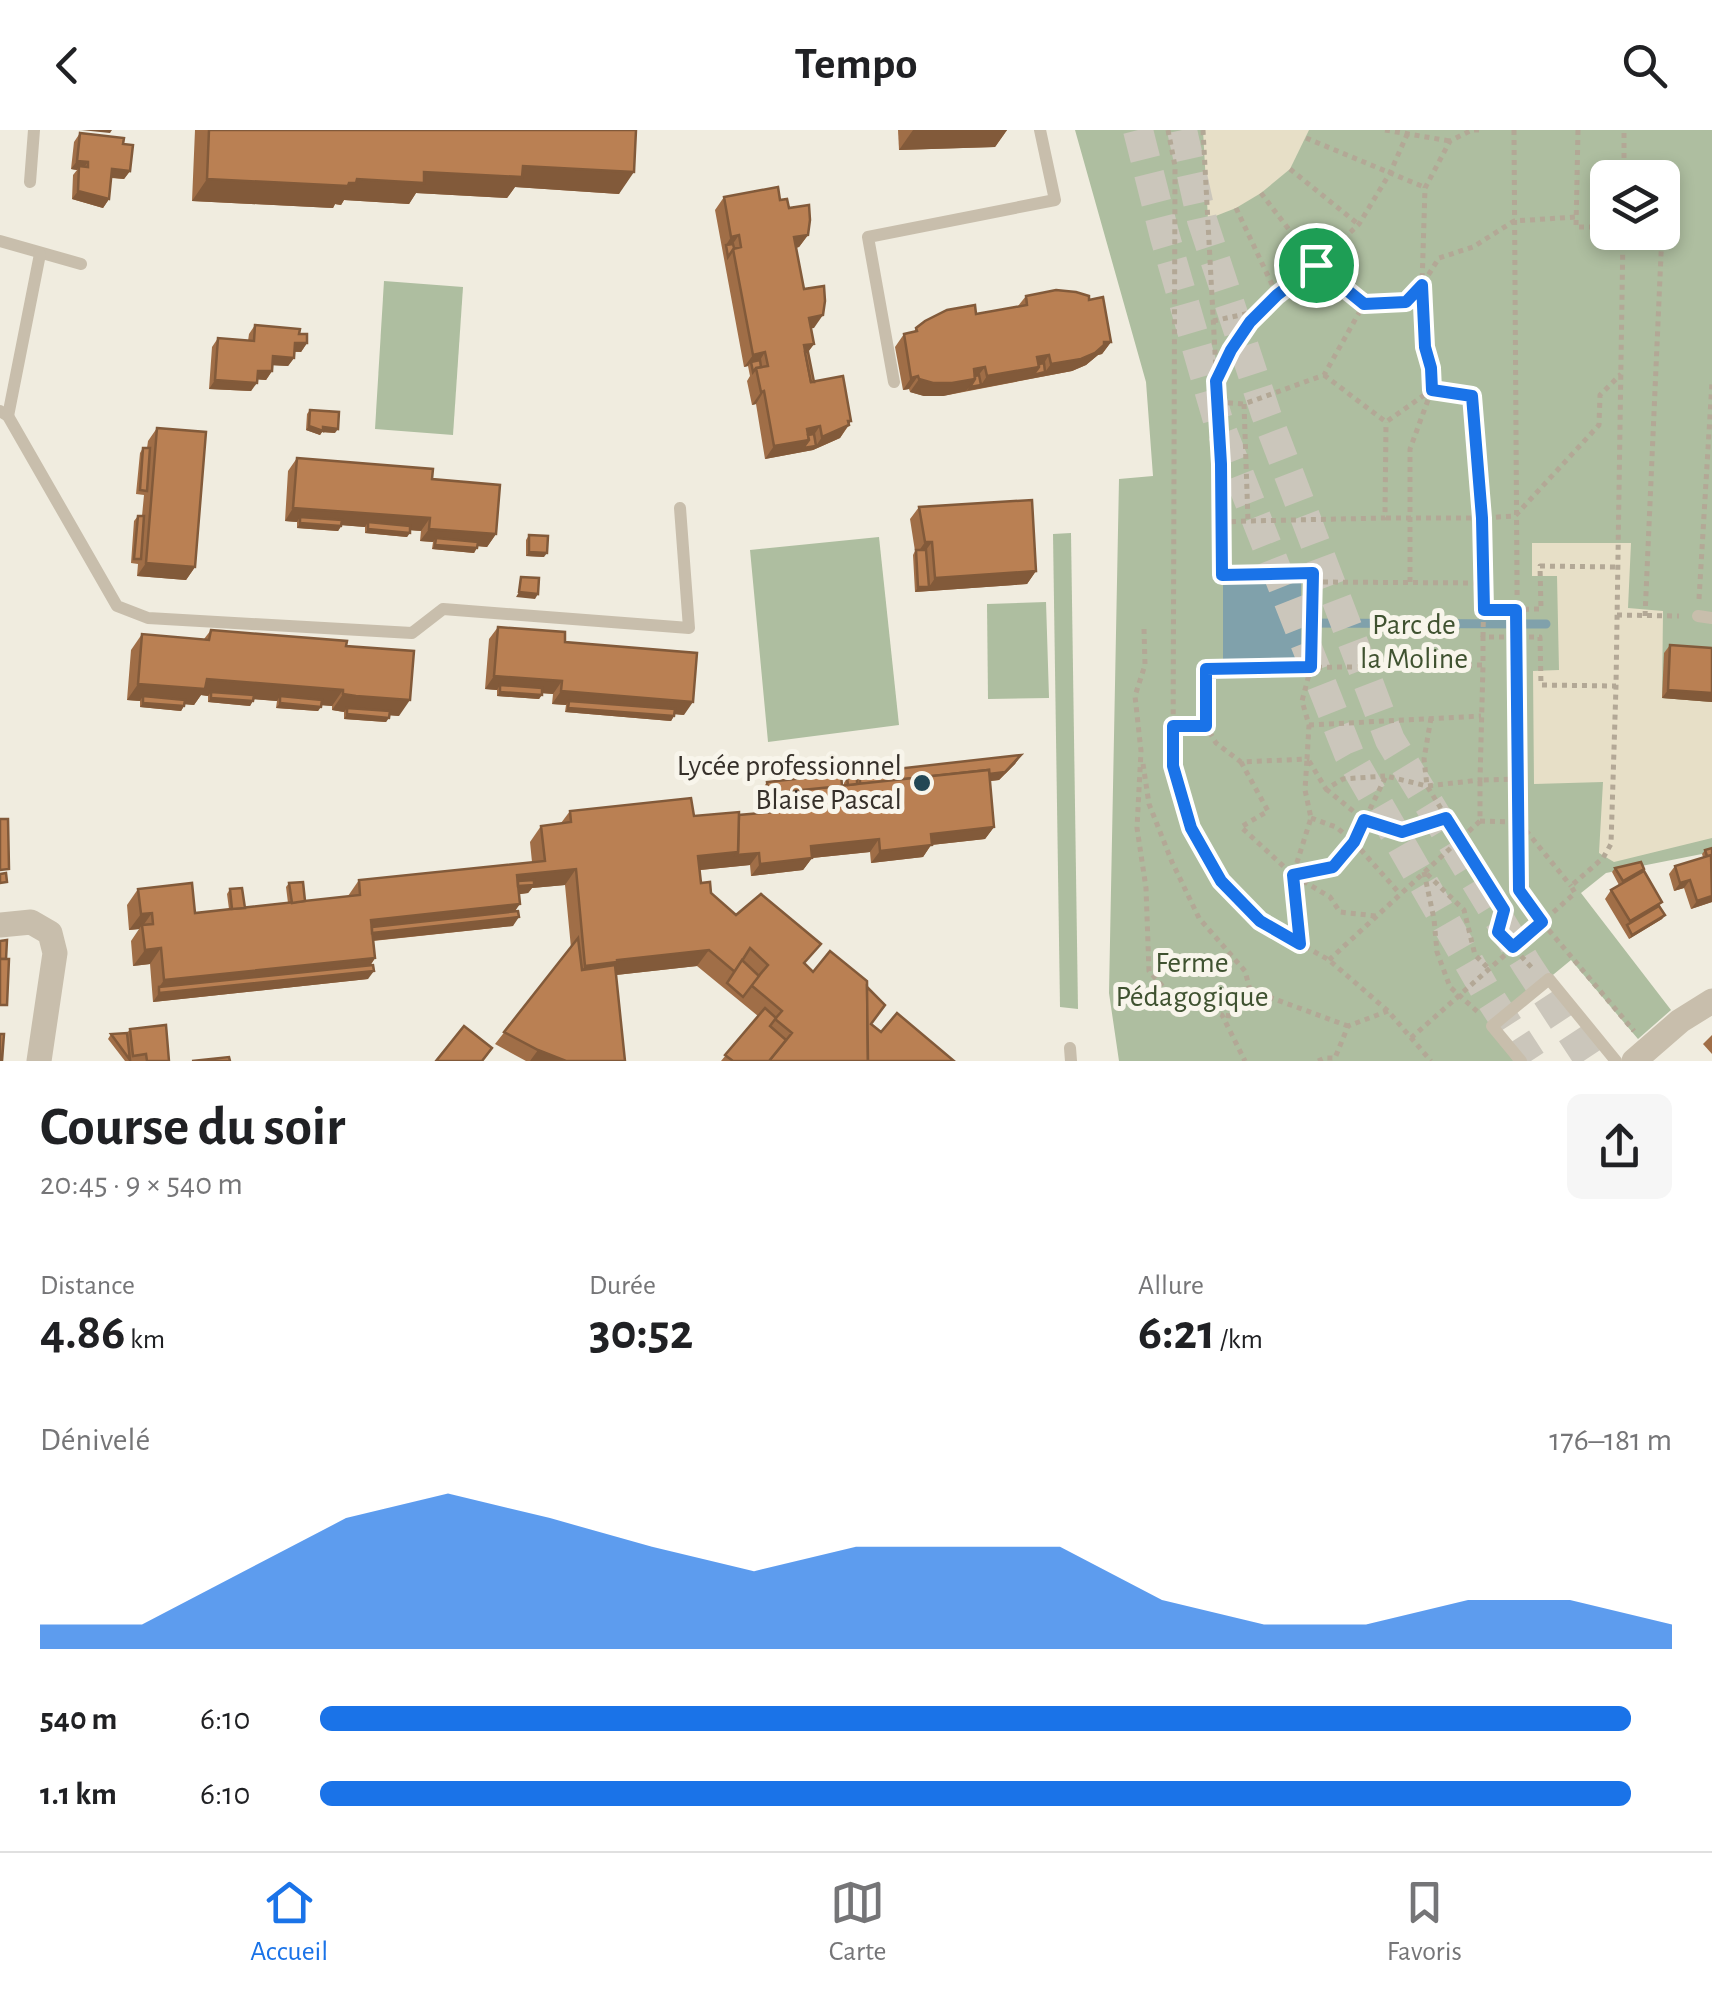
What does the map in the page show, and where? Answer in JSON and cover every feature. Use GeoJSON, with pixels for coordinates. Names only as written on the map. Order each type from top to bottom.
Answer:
{"type":"FeatureCollection","features":[{"type":"Feature","properties":{"kind":"street"},"geometry":{"type":"LineString","coordinates":[[0,925],[31,922],[50,933],[55,954],[45,1057]]}},
{"type":"Feature","properties":{"kind":"street"},"geometry":{"type":"LineString","coordinates":[[1634,1061],[1680,1021],[1712,1001]]}},
{"type":"Feature","properties":{"kind":"lane"},"geometry":{"type":"LineString","coordinates":[[30,182],[34,130]]}},
{"type":"Feature","properties":{"kind":"lane"},"geometry":{"type":"LineString","coordinates":[[894,382],[868,237],[1055,200],[1040,130]]}},
{"type":"Feature","properties":{"kind":"lane"},"geometry":{"type":"LineString","coordinates":[[0,241],[82,264]]}},
{"type":"Feature","properties":{"kind":"lane"},"geometry":{"type":"LineString","coordinates":[[40,254],[4,414],[117,606],[148,618],[412,633],[443,609],[689,628],[680,508]]}},
{"type":"Feature","properties":{"kind":"lane"},"geometry":{"type":"LineString","coordinates":[[1521,1061],[1492,1026],[1548,979],[1616,1061]]}},
{"type":"Feature","properties":{"kind":"path"},"geometry":{"type":"LineString","coordinates":[[1168,130],[1176,166],[1173,766],[1191,828],[1221,881],[1260,921],[1329,960],[1388,1011],[1430,1061]]}},
{"type":"Feature","properties":{"kind":"path"},"geometry":{"type":"LineString","coordinates":[[1203,130],[1218,402],[1222,575],[1313,573],[1311,667],[1302,701],[1309,725],[1304,790],[1311,818],[1293,875],[1300,944]]}},
{"type":"Feature","properties":{"kind":"path"},"geometry":{"type":"LineString","coordinates":[[1384,130],[1450,142]]}},
{"type":"Feature","properties":{"kind":"path"},"geometry":{"type":"LineString","coordinates":[[1410,582],[1410,450],[1432,390],[1422,285],[1425,188],[1450,142],[1479,130]]}},
{"type":"Feature","properties":{"kind":"path"},"geometry":{"type":"LineString","coordinates":[[1514,130],[1519,890],[1637,1035]]}},
{"type":"Feature","properties":{"kind":"path"},"geometry":{"type":"LineString","coordinates":[[1578,130],[1576,227],[1590,227]]}},
{"type":"Feature","properties":{"kind":"path"},"geometry":{"type":"LineString","coordinates":[[1624,130],[1624,160]]}},
{"type":"Feature","properties":{"kind":"path"},"geometry":{"type":"LineString","coordinates":[[1216,381],[1231,350],[1261,311],[1358,224],[1390,173],[1409,132]]}},
{"type":"Feature","properties":{"kind":"path"},"geometry":{"type":"LineString","coordinates":[[1306,138],[1425,188]]}},
{"type":"Feature","properties":{"kind":"path"},"geometry":{"type":"LineString","coordinates":[[1290,170],[1358,224]]}},
{"type":"Feature","properties":{"kind":"path"},"geometry":{"type":"LineString","coordinates":[[1261,193],[1316,265],[1364,304],[1406,302],[1439,258],[1473,246],[1514,222],[1576,217]]}},
{"type":"Feature","properties":{"kind":"path"},"geometry":{"type":"LineString","coordinates":[[1236,208],[1277,295]]}},
{"type":"Feature","properties":{"kind":"path"},"geometry":{"type":"LineString","coordinates":[[1571,886],[1602,858],[1611,844],[1623,250]]}},
{"type":"Feature","properties":{"kind":"path"},"geometry":{"type":"LineString","coordinates":[[1645,616],[1661,250]]}},
{"type":"Feature","properties":{"kind":"path"},"geometry":{"type":"LineString","coordinates":[[1218,402],[1244,404],[1324,375],[1364,304]]}},
{"type":"Feature","properties":{"kind":"path"},"geometry":{"type":"LineString","coordinates":[[1213,320],[1261,311]]}},
{"type":"Feature","properties":{"kind":"path"},"geometry":{"type":"LineString","coordinates":[[1221,522],[1515,516],[1599,425],[1600,394],[1621,374]]}},
{"type":"Feature","properties":{"kind":"path"},"geometry":{"type":"LineString","coordinates":[[1324,375],[1386,422]]}},
{"type":"Feature","properties":{"kind":"path"},"geometry":{"type":"LineString","coordinates":[[1618,615],[1705,617],[1712,382]]}},
{"type":"Feature","properties":{"kind":"path"},"geometry":{"type":"LineString","coordinates":[[1386,422],[1432,390],[1472,396],[1484,582],[1480,821]]}},
{"type":"Feature","properties":{"kind":"path"},"geometry":{"type":"LineString","coordinates":[[1244,404],[1248,521]]}},
{"type":"Feature","properties":{"kind":"path"},"geometry":{"type":"LineString","coordinates":[[1385,518],[1386,422]]}},
{"type":"Feature","properties":{"kind":"path"},"geometry":{"type":"LineString","coordinates":[[1484,610],[1541,609],[1540,566],[1618,567]]}},
{"type":"Feature","properties":{"kind":"path"},"geometry":{"type":"LineString","coordinates":[[1314,582],[1484,582]]}},
{"type":"Feature","properties":{"kind":"path"},"geometry":{"type":"LineString","coordinates":[[1142,752],[1138,828],[1146,888],[1148,971],[1167,991],[1231,1016],[1246,1007],[1250,990],[1245,971],[1199,918],[1149,804],[1135,696],[1145,665],[1144,629]]}},
{"type":"Feature","properties":{"kind":"path"},"geometry":{"type":"LineString","coordinates":[[1483,637],[1540,637],[1541,686],[1616,686]]}},
{"type":"Feature","properties":{"kind":"path"},"geometry":{"type":"LineString","coordinates":[[1376,916],[1340,912],[1330,897],[1293,875],[1241,827],[1268,810],[1241,762],[1216,743],[1206,726],[1206,669],[1482,666]]}},
{"type":"Feature","properties":{"kind":"path"},"geometry":{"type":"LineString","coordinates":[[1309,725],[1481,716]]}},
{"type":"Feature","properties":{"kind":"path"},"geometry":{"type":"LineString","coordinates":[[1431,718],[1424,759],[1427,786],[1504,910],[1498,932],[1529,963],[1543,984]]}},
{"type":"Feature","properties":{"kind":"path"},"geometry":{"type":"LineString","coordinates":[[1173,726],[1206,726]]}},
{"type":"Feature","properties":{"kind":"path"},"geometry":{"type":"LineString","coordinates":[[1241,762],[1307,759]]}},
{"type":"Feature","properties":{"kind":"path"},"geometry":{"type":"LineString","coordinates":[[1307,759],[1326,789],[1364,820],[1402,832],[1446,818]]}},
{"type":"Feature","properties":{"kind":"path"},"geometry":{"type":"LineString","coordinates":[[1326,789],[1343,779],[1386,776],[1427,786],[1519,779]]}},
{"type":"Feature","properties":{"kind":"path"},"geometry":{"type":"LineString","coordinates":[[1293,875],[1333,867],[1354,842],[1386,776]]}},
{"type":"Feature","properties":{"kind":"path"},"geometry":{"type":"LineString","coordinates":[[1311,818],[1336,827],[1354,842],[1400,894]]}},
{"type":"Feature","properties":{"kind":"path"},"geometry":{"type":"LineString","coordinates":[[1329,960],[1480,821],[1519,822],[1575,893],[1411,1038]]}},
{"type":"Feature","properties":{"kind":"path"},"geometry":{"type":"LineString","coordinates":[[1424,872],[1464,910],[1475,955],[1490,969]]}},
{"type":"Feature","properties":{"kind":"path"},"geometry":{"type":"LineString","coordinates":[[1424,872],[1437,952],[1450,987],[1461,995]]}},
{"type":"Feature","properties":{"kind":"path"},"geometry":{"type":"LineString","coordinates":[[1250,990],[1348,1026],[1388,1011]]}},
{"type":"Feature","properties":{"kind":"path"},"geometry":{"type":"LineString","coordinates":[[1222,1015],[1245,1061]]}},
{"type":"Feature","properties":{"kind":"path"},"geometry":{"type":"LineString","coordinates":[[1318,1061],[1335,1058],[1348,1026]]}},
{"type":"Feature","properties":{"kind":"green space","name":"Parc de la Moline"},"geometry":{"type":"Polygon","coordinates":[[[1075,130],[1712,130],[1712,852],[1606,873],[1581,893],[1671,1010],[1638,1039],[1571,960],[1492,1025],[1519,1061],[1119,1061],[1109,993],[1119,479],[1153,476],[1146,382],[1075,130]]]}},
{"type":"Feature","properties":{"kind":"green space"},"geometry":{"type":"Polygon","coordinates":[[[384,281],[463,287],[453,435],[375,429],[384,281]]]}},
{"type":"Feature","properties":{"kind":"green space"},"geometry":{"type":"Polygon","coordinates":[[[1071,533],[1078,1009],[1060,1007],[1053,534],[1071,533]]]}},
{"type":"Feature","properties":{"kind":"green space"},"geometry":{"type":"Polygon","coordinates":[[[879,537],[899,725],[768,742],[750,550],[879,537]]]}},
{"type":"Feature","properties":{"kind":"green space"},"geometry":{"type":"Polygon","coordinates":[[[1046,602],[1049,698],[988,699],[987,604],[1046,602]]]}},
{"type":"Feature","properties":{"kind":"shaded area"},"geometry":{"type":"Polygon","coordinates":[[[1203,130],[1309,130],[1290,169],[1261,193],[1208,219],[1203,130]]]}},
{"type":"Feature","properties":{"kind":"shaded area"},"geometry":{"type":"Polygon","coordinates":[[[1532,543],[1631,543],[1628,608],[1663,611],[1662,698],[1712,702],[1712,838],[1614,862],[1599,853],[1603,782],[1534,784],[1533,671],[1559,670],[1557,576],[1532,576],[1532,543]]]}},
{"type":"Feature","properties":{"kind":"water"},"geometry":{"type":"Polygon","coordinates":[[[1223,583],[1301,583],[1301,662],[1223,663],[1223,583]]]}},
{"type":"Feature","properties":{"kind":"building"},"geometry":{"type":"Polygon","coordinates":[[[209,130],[636,130],[634,172],[523,166],[522,177],[424,172],[424,183],[357,179],[348,186],[207,179],[209,130]]]}},
{"type":"Feature","properties":{"kind":"building"},"geometry":{"type":"Polygon","coordinates":[[[80,133],[124,138],[123,144],[133,145],[130,171],[112,169],[109,199],[78,191],[79,166],[88,167],[88,162],[77,161],[80,133]]]}},
{"type":"Feature","properties":{"kind":"building"},"geometry":{"type":"Polygon","coordinates":[[[778,187],[780,200],[787,199],[789,208],[809,205],[808,235],[794,237],[804,289],[824,286],[823,315],[809,318],[814,344],[804,345],[811,382],[843,376],[851,421],[822,437],[820,426],[807,429],[809,440],[774,446],[756,368],[768,366],[765,352],[753,355],[733,249],[741,247],[739,235],[731,237],[724,197],[778,187]]]}},
{"type":"Feature","properties":{"kind":"building"},"geometry":{"type":"Polygon","coordinates":[[[1056,290],[1076,292],[1089,296],[1089,300],[1103,297],[1111,342],[1104,342],[1095,353],[1081,359],[1051,364],[1049,355],[1037,357],[1039,367],[987,376],[985,367],[974,369],[975,379],[933,383],[918,376],[911,378],[904,334],[917,331],[925,321],[947,310],[975,305],[976,314],[1027,305],[1026,296],[1056,290]]]}},
{"type":"Feature","properties":{"kind":"building"},"geometry":{"type":"Polygon","coordinates":[[[255,325],[300,329],[299,334],[307,334],[307,343],[295,343],[294,358],[273,356],[272,371],[258,371],[257,383],[215,380],[218,338],[254,341],[255,325]]]}},
{"type":"Feature","properties":{"kind":"building"},"geometry":{"type":"Polygon","coordinates":[[[808,352],[814,382],[811,382],[808,352]]]}},
{"type":"Feature","properties":{"kind":"building"},"geometry":{"type":"Polygon","coordinates":[[[760,360],[761,367],[753,372],[751,362],[760,360]]]}},
{"type":"Feature","properties":{"kind":"building"},"geometry":{"type":"Polygon","coordinates":[[[1044,363],[1045,372],[1033,375],[1039,364],[1044,363]]]}},
{"type":"Feature","properties":{"kind":"building"},"geometry":{"type":"Polygon","coordinates":[[[979,375],[981,385],[970,387],[975,376],[979,375]]]}},
{"type":"Feature","properties":{"kind":"building"},"geometry":{"type":"Polygon","coordinates":[[[310,410],[339,412],[338,429],[323,427],[323,431],[309,426],[310,410]]]}},
{"type":"Feature","properties":{"kind":"building"},"geometry":{"type":"Polygon","coordinates":[[[157,428],[206,432],[195,567],[146,563],[157,428]]]}},
{"type":"Feature","properties":{"kind":"building"},"geometry":{"type":"Polygon","coordinates":[[[814,434],[816,446],[803,448],[808,435],[814,434]]]}},
{"type":"Feature","properties":{"kind":"building"},"geometry":{"type":"Polygon","coordinates":[[[143,448],[150,448],[147,491],[140,490],[143,448]]]}},
{"type":"Feature","properties":{"kind":"building"},"geometry":{"type":"Polygon","coordinates":[[[297,458],[433,469],[432,479],[500,485],[496,534],[429,529],[430,518],[293,508],[297,458]]]}},
{"type":"Feature","properties":{"kind":"building"},"geometry":{"type":"Polygon","coordinates":[[[1032,500],[1036,571],[935,578],[932,542],[925,542],[919,507],[1032,500]]]}},
{"type":"Feature","properties":{"kind":"building"},"geometry":{"type":"Polygon","coordinates":[[[138,516],[144,516],[141,559],[134,559],[138,516]]]}},
{"type":"Feature","properties":{"kind":"building"},"geometry":{"type":"Polygon","coordinates":[[[300,517],[342,520],[341,526],[300,523],[300,517]]]}},
{"type":"Feature","properties":{"kind":"building"},"geometry":{"type":"Polygon","coordinates":[[[368,522],[410,526],[410,533],[368,529],[368,522]]]}},
{"type":"Feature","properties":{"kind":"building"},"geometry":{"type":"Polygon","coordinates":[[[529,535],[548,536],[547,553],[529,552],[529,535]]]}},
{"type":"Feature","properties":{"kind":"building"},"geometry":{"type":"Polygon","coordinates":[[[436,538],[478,542],[477,548],[435,545],[436,538]]]}},
{"type":"Feature","properties":{"kind":"building"},"geometry":{"type":"Polygon","coordinates":[[[916,550],[926,550],[929,587],[918,587],[916,550]]]}},
{"type":"Feature","properties":{"kind":"building"},"geometry":{"type":"Polygon","coordinates":[[[521,577],[539,578],[538,594],[519,592],[521,577]]]}},
{"type":"Feature","properties":{"kind":"building"},"geometry":{"type":"Polygon","coordinates":[[[498,627],[565,632],[565,642],[697,653],[693,702],[561,691],[562,681],[494,676],[498,627]]]}},
{"type":"Feature","properties":{"kind":"building"},"geometry":{"type":"Polygon","coordinates":[[[211,630],[347,641],[346,646],[414,651],[410,700],[356,696],[343,694],[343,690],[207,679],[205,689],[138,684],[142,634],[209,640],[211,630]]]}},
{"type":"Feature","properties":{"kind":"building"},"geometry":{"type":"Polygon","coordinates":[[[1670,645],[1712,648],[1712,693],[1668,690],[1670,645]]]}},
{"type":"Feature","properties":{"kind":"building"},"geometry":{"type":"Polygon","coordinates":[[[500,685],[542,688],[542,695],[500,692],[500,685]]]}},
{"type":"Feature","properties":{"kind":"building"},"geometry":{"type":"Polygon","coordinates":[[[211,692],[254,695],[253,701],[211,698],[211,692]]]}},
{"type":"Feature","properties":{"kind":"building"},"geometry":{"type":"Polygon","coordinates":[[[143,696],[185,700],[184,706],[143,703],[143,696]]]}},
{"type":"Feature","properties":{"kind":"building"},"geometry":{"type":"Polygon","coordinates":[[[280,696],[322,700],[321,707],[280,703],[280,696]]]}},
{"type":"Feature","properties":{"kind":"building"},"geometry":{"type":"Polygon","coordinates":[[[569,701],[675,709],[674,716],[568,708],[569,701]]]}},
{"type":"Feature","properties":{"kind":"building"},"geometry":{"type":"Polygon","coordinates":[[[347,708],[390,711],[389,718],[347,714],[347,708]]]}},
{"type":"Feature","properties":{"kind":"building"},"geometry":{"type":"Polygon","coordinates":[[[1021,755],[1005,772],[989,774],[989,770],[860,784],[860,773],[1021,755]]]}},
{"type":"Feature","properties":{"kind":"building"},"geometry":{"type":"Polygon","coordinates":[[[989,770],[994,827],[931,834],[932,845],[880,851],[879,839],[811,846],[812,858],[760,864],[759,853],[736,855],[739,815],[773,812],[772,793],[989,770]]]}},
{"type":"Feature","properties":{"kind":"building"},"geometry":{"type":"Polygon","coordinates":[[[841,774],[842,786],[772,793],[769,797],[767,782],[841,774]]]}},
{"type":"Feature","properties":{"kind":"building"},"geometry":{"type":"Polygon","coordinates":[[[857,777],[857,784],[848,785],[847,778],[857,777]]]}},
{"type":"Feature","properties":{"kind":"building"},"geometry":{"type":"Polygon","coordinates":[[[691,798],[694,816],[739,812],[738,852],[698,856],[701,883],[710,882],[711,893],[736,915],[761,894],[821,944],[804,963],[813,972],[830,951],[867,981],[868,1061],[769,1061],[792,1033],[775,1019],[782,1011],[751,985],[768,965],[750,948],[735,972],[709,950],[585,966],[576,869],[517,875],[520,904],[371,920],[375,958],[164,980],[161,948],[145,950],[142,925],[153,924],[152,913],[141,914],[138,889],[192,883],[195,913],[360,895],[359,880],[545,861],[541,826],[571,822],[570,811],[691,798]]]}},
{"type":"Feature","properties":{"kind":"building"},"geometry":{"type":"Polygon","coordinates":[[[0,819],[8,819],[9,869],[0,870],[0,819]]]}},
{"type":"Feature","properties":{"kind":"building"},"geometry":{"type":"Polygon","coordinates":[[[1711,855],[1712,896],[1697,901],[1690,880],[1680,883],[1675,866],[1711,855]]]}},
{"type":"Feature","properties":{"kind":"building"},"geometry":{"type":"Polygon","coordinates":[[[1641,862],[1644,869],[1623,881],[1615,868],[1641,862]]]}},
{"type":"Feature","properties":{"kind":"building"},"geometry":{"type":"Polygon","coordinates":[[[1644,871],[1662,902],[1630,921],[1611,890],[1644,871]]]}},
{"type":"Feature","properties":{"kind":"building"},"geometry":{"type":"Polygon","coordinates":[[[534,880],[534,885],[518,886],[518,881],[534,880]]]}},
{"type":"Feature","properties":{"kind":"building"},"geometry":{"type":"Polygon","coordinates":[[[303,882],[305,901],[292,903],[289,883],[303,882]]]}},
{"type":"Feature","properties":{"kind":"building"},"geometry":{"type":"Polygon","coordinates":[[[242,888],[245,908],[232,909],[230,889],[242,888]]]}},
{"type":"Feature","properties":{"kind":"building"},"geometry":{"type":"Polygon","coordinates":[[[1659,906],[1665,915],[1632,935],[1627,925],[1659,906]]]}},
{"type":"Feature","properties":{"kind":"building"},"geometry":{"type":"Polygon","coordinates":[[[518,911],[519,917],[372,933],[372,927],[518,911]]]}},
{"type":"Feature","properties":{"kind":"building"},"geometry":{"type":"Polygon","coordinates":[[[578,938],[582,970],[615,965],[625,1061],[566,1061],[504,1032],[578,938]]]}},
{"type":"Feature","properties":{"kind":"building"},"geometry":{"type":"Polygon","coordinates":[[[7,940],[6,959],[0,959],[0,941],[7,940]]]}},
{"type":"Feature","properties":{"kind":"building"},"geometry":{"type":"Polygon","coordinates":[[[0,959],[9,959],[7,1005],[0,1005],[0,959]]]}},
{"type":"Feature","properties":{"kind":"building"},"geometry":{"type":"Polygon","coordinates":[[[742,960],[759,976],[743,997],[727,983],[742,960]]]}},
{"type":"Feature","properties":{"kind":"building"},"geometry":{"type":"Polygon","coordinates":[[[373,965],[374,971],[159,993],[159,987],[373,965]]]}},
{"type":"Feature","properties":{"kind":"building"},"geometry":{"type":"Polygon","coordinates":[[[867,987],[885,1005],[871,1024],[881,1032],[897,1013],[954,1061],[868,1061],[867,987]]]}},
{"type":"Feature","properties":{"kind":"building"},"geometry":{"type":"Polygon","coordinates":[[[765,1008],[776,1018],[770,1026],[786,1040],[769,1061],[733,1061],[725,1055],[765,1008]]]}},
{"type":"Feature","properties":{"kind":"building"},"geometry":{"type":"Polygon","coordinates":[[[166,1025],[169,1061],[147,1061],[146,1054],[133,1056],[130,1029],[166,1025]]]}},
{"type":"Feature","properties":{"kind":"building"},"geometry":{"type":"Polygon","coordinates":[[[464,1026],[492,1048],[482,1061],[436,1061],[464,1026]]]}},
{"type":"Feature","properties":{"kind":"building"},"geometry":{"type":"Polygon","coordinates":[[[127,1033],[130,1060],[111,1034],[127,1033]]]}},
{"type":"Feature","properties":{"kind":"building"},"geometry":{"type":"Polygon","coordinates":[[[0,1034],[4,1034],[2,1061],[0,1061],[0,1034]]]}},
{"type":"Feature","properties":{"kind":"building"},"geometry":{"type":"Polygon","coordinates":[[[229,1057],[230,1061],[192,1061],[229,1057]]]}},
{"type":"Feature","properties":{"kind":"waterway"},"geometry":{"type":"LineString","coordinates":[[1301,623],[1546,624]]}},
{"type":"Feature","properties":{"kind":"tunnel"},"geometry":{"type":"LineString","coordinates":[[1138,130],[1219,424],[1349,754],[1485,990],[1531,1061]]}},
{"type":"Feature","properties":{"kind":"tunnel"},"geometry":{"type":"LineString","coordinates":[[1182,130],[1202,220],[1266,414],[1390,740],[1590,1061]]}},
{"type":"Feature","properties":{"kind":"place","name":"Lycée professionnel Blaise Pascal"},"geometry":{"type":"Point","coordinates":[922,783]}},
{"type":"Feature","properties":{"kind":"route"},"geometry":{"type":"LineString","coordinates":[[1316,265],[1364,304],[1406,302],[1422,285],[1432,390],[1472,396],[1482,518],[1484,610],[1516,610],[1519,890],[1542,922],[1513,947],[1498,932],[1504,910],[1446,818],[1402,832],[1364,820],[1354,842],[1333,867],[1293,875],[1300,944],[1260,921],[1221,881],[1191,828],[1173,766],[1173,726],[1206,726],[1206,669],[1311,667],[1313,573],[1222,575],[1216,381],[1250,322],[1316,265]]}},
{"type":"Feature","properties":{"kind":"park label","name":"Ferme Pédagogique"},"geometry":{"type":"Point","coordinates":[1192,980]}}]}
